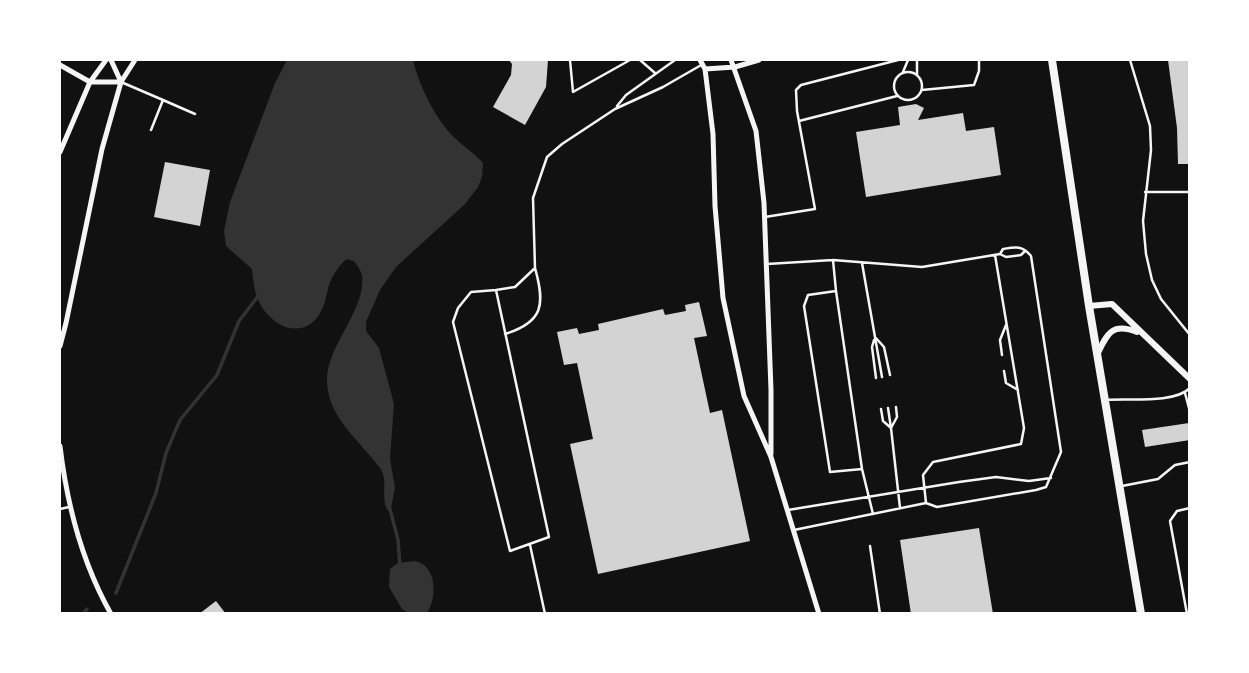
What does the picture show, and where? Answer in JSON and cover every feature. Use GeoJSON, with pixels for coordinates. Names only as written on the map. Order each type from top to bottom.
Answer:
{"type":"FeatureCollection","features":[{"type":"Feature","properties":{"kind":"main road"},"geometry":{"type":"LineString","coordinates":[[1052,60],[1089,306],[1141,614]]}},
{"type":"Feature","properties":{"kind":"street"},"geometry":{"type":"LineString","coordinates":[[60,152],[90,82],[108,60],[121,82]]}},
{"type":"Feature","properties":{"kind":"street"},"geometry":{"type":"LineString","coordinates":[[60,346],[102,149],[121,82],[135,60]]}},
{"type":"Feature","properties":{"kind":"street"},"geometry":{"type":"LineString","coordinates":[[731,60],[756,131],[765,217],[771,457]]}},
{"type":"Feature","properties":{"kind":"street"},"geometry":{"type":"LineString","coordinates":[[760,60],[735,67],[703,64],[713,134],[715,205],[723,298],[744,396],[771,457],[820,614]]}},
{"type":"Feature","properties":{"kind":"street"},"geometry":{"type":"LineString","coordinates":[[60,65],[90,82],[121,82]]}},
{"type":"Feature","properties":{"kind":"street"},"geometry":{"type":"LineString","coordinates":[[1089,306],[1112,304],[1189,379]]}},
{"type":"Feature","properties":{"kind":"street"},"geometry":{"type":"LineString","coordinates":[[1098,353],[1105,337],[1113,330],[1127,329],[1142,334]]}},
{"type":"Feature","properties":{"kind":"street"},"geometry":{"type":"LineString","coordinates":[[60,446],[69,507],[85,559],[111,614]]}},
{"type":"Feature","properties":{"kind":"lane"},"geometry":{"type":"LineString","coordinates":[[570,60],[573,92],[630,60]]}},
{"type":"Feature","properties":{"kind":"lane"},"geometry":{"type":"LineString","coordinates":[[640,60],[655,73]]}},
{"type":"Feature","properties":{"kind":"lane"},"geometry":{"type":"LineString","coordinates":[[615,109],[626,95],[675,60]]}},
{"type":"Feature","properties":{"kind":"lane"},"geometry":{"type":"LineString","coordinates":[[765,217],[815,209],[796,90],[801,85],[898,60]]}},
{"type":"Feature","properties":{"kind":"lane"},"geometry":{"type":"LineString","coordinates":[[897,96],[894,82],[904,72],[908,60]]}},
{"type":"Feature","properties":{"kind":"lane"},"geometry":{"type":"LineString","coordinates":[[799,121],[897,96],[909,100],[917,96],[922,90],[917,75],[917,60]]}},
{"type":"Feature","properties":{"kind":"lane"},"geometry":{"type":"LineString","coordinates":[[922,90],[974,85],[979,71],[979,60]]}},
{"type":"Feature","properties":{"kind":"lane"},"geometry":{"type":"LineString","coordinates":[[1130,60],[1150,126],[1151,150],[1143,220],[1146,254],[1152,280],[1161,299],[1189,335]]}},
{"type":"Feature","properties":{"kind":"lane"},"geometry":{"type":"LineString","coordinates":[[505,334],[520,329],[533,320],[541,306],[541,291],[535,268],[533,198],[547,157],[615,109],[663,87],[703,64]]}},
{"type":"Feature","properties":{"kind":"lane"},"geometry":{"type":"LineString","coordinates":[[904,72],[917,75]]}},
{"type":"Feature","properties":{"kind":"lane"},"geometry":{"type":"LineString","coordinates":[[121,82],[195,114]]}},
{"type":"Feature","properties":{"kind":"lane"},"geometry":{"type":"LineString","coordinates":[[151,130],[163,100]]}},
{"type":"Feature","properties":{"kind":"lane"},"geometry":{"type":"LineString","coordinates":[[1145,192],[1189,192]]}},
{"type":"Feature","properties":{"kind":"lane"},"geometry":{"type":"LineString","coordinates":[[794,530],[926,503],[937,507],[1046,487],[1061,452],[1031,256],[1018,246],[1003,249],[1000,254]]}},
{"type":"Feature","properties":{"kind":"lane"},"geometry":{"type":"LineString","coordinates":[[767,264],[833,260],[922,267],[1000,254],[1006,257],[1021,255],[1026,250]]}},
{"type":"Feature","properties":{"kind":"lane"},"geometry":{"type":"LineString","coordinates":[[926,503],[923,475],[933,463],[1021,444],[1024,428],[995,255]]}},
{"type":"Feature","properties":{"kind":"lane"},"geometry":{"type":"LineString","coordinates":[[833,260],[862,469],[873,514]]}},
{"type":"Feature","properties":{"kind":"lane"},"geometry":{"type":"LineString","coordinates":[[862,263],[882,377]]}},
{"type":"Feature","properties":{"kind":"lane"},"geometry":{"type":"LineString","coordinates":[[496,290],[549,537],[510,551],[453,322],[458,308],[471,292],[515,287],[535,268]]}},
{"type":"Feature","properties":{"kind":"lane"},"geometry":{"type":"LineString","coordinates":[[836,291],[808,295],[804,306],[830,472],[862,469]]}},
{"type":"Feature","properties":{"kind":"lane"},"geometry":{"type":"LineString","coordinates":[[1002,355],[1000,340],[1007,322]]}},
{"type":"Feature","properties":{"kind":"lane"},"geometry":{"type":"LineString","coordinates":[[875,337],[884,347],[890,376]]}},
{"type":"Feature","properties":{"kind":"lane"},"geometry":{"type":"LineString","coordinates":[[875,337],[872,347],[876,378]]}},
{"type":"Feature","properties":{"kind":"lane"},"geometry":{"type":"LineString","coordinates":[[1004,371],[1006,383],[1018,390]]}},
{"type":"Feature","properties":{"kind":"lane"},"geometry":{"type":"LineString","coordinates":[[1106,400],[1154,400],[1185,393],[1189,388]]}},
{"type":"Feature","properties":{"kind":"lane"},"geometry":{"type":"LineString","coordinates":[[1185,393],[1189,412]]}},
{"type":"Feature","properties":{"kind":"lane"},"geometry":{"type":"LineString","coordinates":[[891,428],[898,417],[896,407]]}},
{"type":"Feature","properties":{"kind":"lane"},"geometry":{"type":"LineString","coordinates":[[888,408],[900,508]]}},
{"type":"Feature","properties":{"kind":"lane"},"geometry":{"type":"LineString","coordinates":[[881,410],[883,421],[891,428]]}},
{"type":"Feature","properties":{"kind":"lane"},"geometry":{"type":"LineString","coordinates":[[1120,486],[1158,479],[1175,465],[1189,461]]}},
{"type":"Feature","properties":{"kind":"lane"},"geometry":{"type":"LineString","coordinates":[[788,510],[996,477],[1029,481],[1051,478]]}},
{"type":"Feature","properties":{"kind":"lane"},"geometry":{"type":"LineString","coordinates":[[60,509],[69,507]]}},
{"type":"Feature","properties":{"kind":"lane"},"geometry":{"type":"LineString","coordinates":[[1187,614],[1170,521],[1177,510],[1189,508]]}},
{"type":"Feature","properties":{"kind":"lane"},"geometry":{"type":"LineString","coordinates":[[530,544],[545,614]]}},
{"type":"Feature","properties":{"kind":"lane"},"geometry":{"type":"LineString","coordinates":[[870,546],[880,614]]}},
{"type":"Feature","properties":{"kind":"shaded area"},"geometry":{"type":"Polygon","coordinates":[[[287,60],[413,60],[420,82],[436,114],[450,133],[483,163],[478,187],[465,204],[396,267],[380,290],[366,322],[366,331],[379,348],[394,404],[390,459],[395,488],[390,513],[385,503],[383,473],[339,418],[329,395],[327,382],[332,356],[353,315],[362,288],[359,268],[354,261],[344,261],[331,280],[323,307],[315,320],[304,327],[290,328],[276,322],[265,311],[255,292],[252,269],[226,246],[224,231],[230,202],[275,83],[287,60]]]}},
{"type":"Feature","properties":{"kind":"shaded area"},"geometry":{"type":"Polygon","coordinates":[[[415,561],[425,566],[432,576],[433,596],[427,613],[408,613],[402,609],[389,587],[390,569],[398,563],[415,561]]]}},
{"type":"Feature","properties":{"kind":"building"},"geometry":{"type":"Polygon","coordinates":[[[509,60],[548,60],[546,87],[525,125],[493,107],[511,75],[512,64],[509,60]]]}},
{"type":"Feature","properties":{"kind":"building"},"geometry":{"type":"Polygon","coordinates":[[[1168,60],[1190,60],[1190,164],[1178,164],[1177,128],[1168,60]]]}},
{"type":"Feature","properties":{"kind":"building"},"geometry":{"type":"Polygon","coordinates":[[[916,104],[924,108],[918,120],[963,113],[966,131],[994,127],[1001,175],[866,197],[856,132],[900,125],[898,107],[916,104]]]}},
{"type":"Feature","properties":{"kind":"building"},"geometry":{"type":"Polygon","coordinates":[[[165,162],[210,170],[200,226],[154,217],[165,162]]]}},
{"type":"Feature","properties":{"kind":"building"},"geometry":{"type":"Polygon","coordinates":[[[699,302],[707,336],[694,338],[710,413],[722,410],[750,541],[598,574],[570,444],[593,439],[577,363],[564,365],[557,332],[577,328],[579,334],[599,330],[598,324],[663,309],[665,315],[686,311],[685,305],[699,302]]]}},
{"type":"Feature","properties":{"kind":"building"},"geometry":{"type":"Polygon","coordinates":[[[1189,423],[1190,440],[1145,447],[1142,430],[1189,423]]]}},
{"type":"Feature","properties":{"kind":"building"},"geometry":{"type":"Polygon","coordinates":[[[979,528],[993,614],[911,614],[900,540],[979,528]]]}},
{"type":"Feature","properties":{"kind":"building"},"geometry":{"type":"Polygon","coordinates":[[[216,601],[226,614],[199,614],[216,601]]]}},
{"type":"Feature","properties":{"kind":"waterway"},"geometry":{"type":"LineString","coordinates":[[116,593],[156,493],[166,453],[180,420],[217,375],[239,321],[259,295]]}},
{"type":"Feature","properties":{"kind":"waterway"},"geometry":{"type":"LineString","coordinates":[[390,509],[398,540],[400,567]]}},
{"type":"Feature","properties":{"kind":"waterway"},"geometry":{"type":"LineString","coordinates":[[83,614],[87,609]]}}]}
